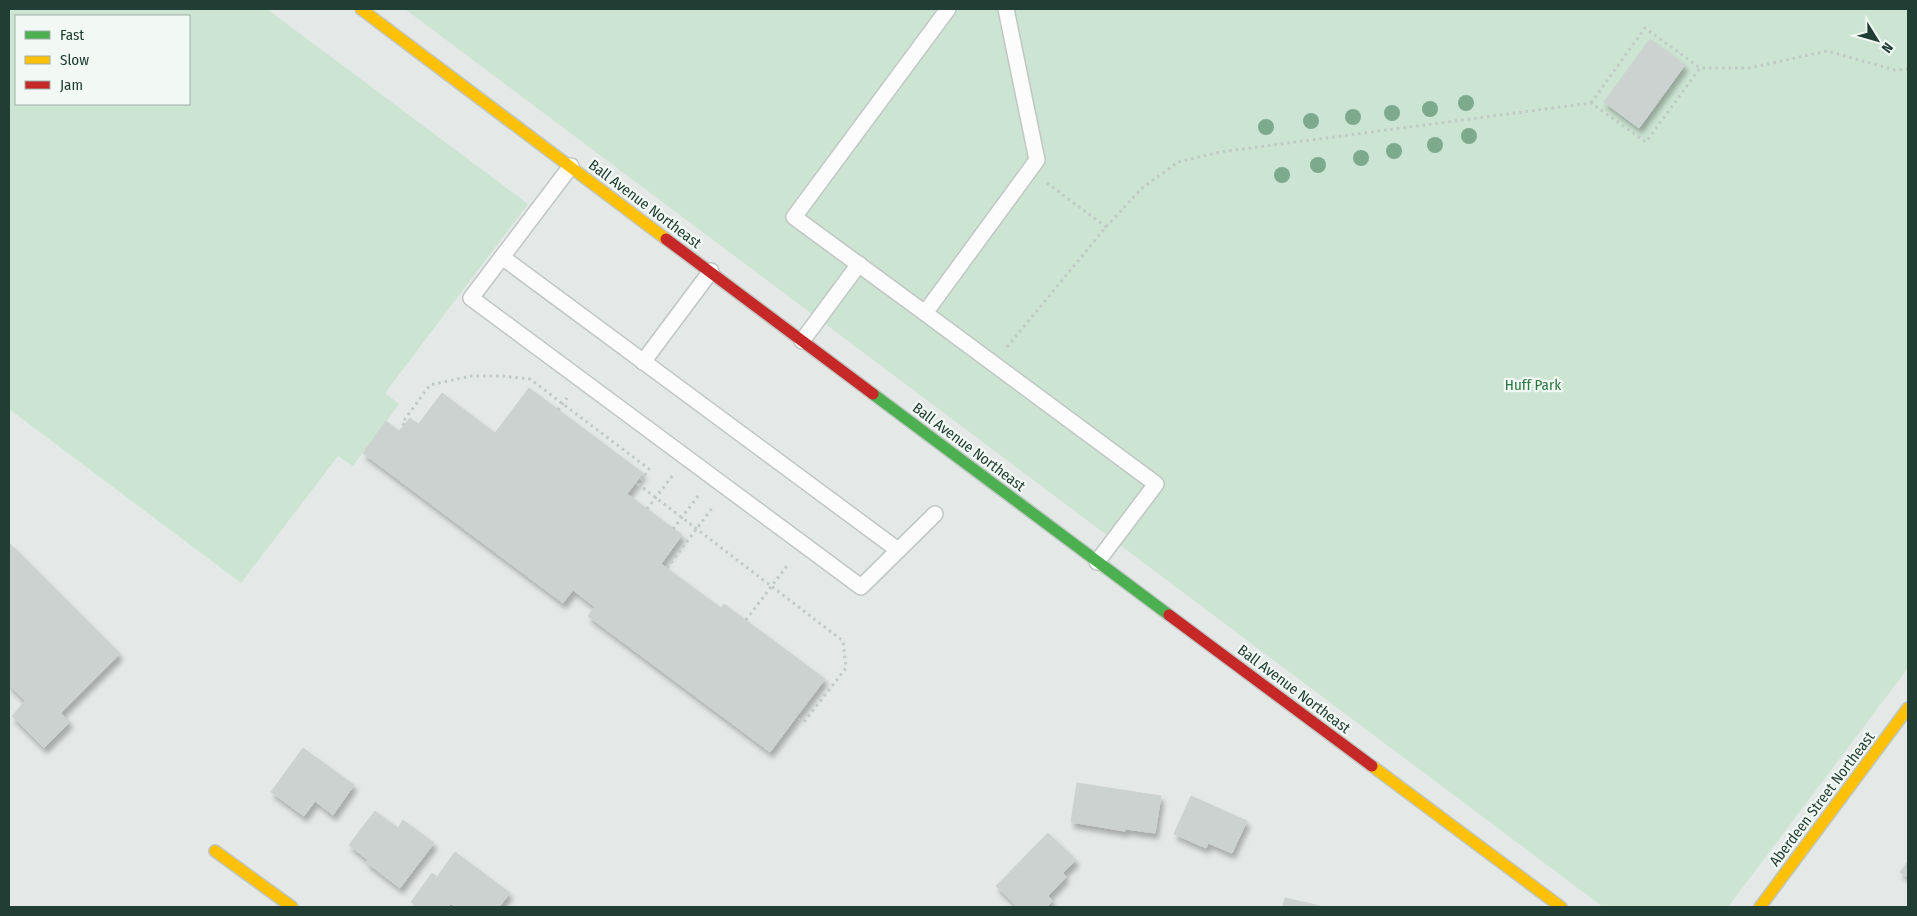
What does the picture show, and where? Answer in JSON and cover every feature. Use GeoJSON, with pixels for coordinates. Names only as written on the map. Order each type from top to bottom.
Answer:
{"type":"FeatureCollection","features":[{"type":"Feature","properties":{"kind":"street","name":"Ball Avenue Northeast"},"geometry":{"type":"LineString","coordinates":[[361,9],[1097,562],[1561,907]]}},
{"type":"Feature","properties":{"kind":"street","name":"Aberdeen Street Northeast"},"geometry":{"type":"LineString","coordinates":[[1760,907],[1908,708]]}},
{"type":"Feature","properties":{"kind":"street"},"geometry":{"type":"LineString","coordinates":[[215,851],[292,907]]}},
{"type":"Feature","properties":{"kind":"lane"},"geometry":{"type":"LineString","coordinates":[[948,9],[794,217],[1156,484],[1097,562]]}},
{"type":"Feature","properties":{"kind":"lane"},"geometry":{"type":"LineString","coordinates":[[925,313],[1037,160],[1006,9]]}},
{"type":"Feature","properties":{"kind":"lane"},"geometry":{"type":"LineString","coordinates":[[571,166],[471,298],[861,587],[935,514]]}},
{"type":"Feature","properties":{"kind":"lane"},"geometry":{"type":"LineString","coordinates":[[502,257],[898,550]]}},
{"type":"Feature","properties":{"kind":"lane"},"geometry":{"type":"LineString","coordinates":[[802,341],[859,264]]}},
{"type":"Feature","properties":{"kind":"lane"},"geometry":{"type":"LineString","coordinates":[[643,362],[711,271]]}},
{"type":"Feature","properties":{"kind":"path"},"geometry":{"type":"LineString","coordinates":[[1591,102],[1645,28],[1700,68],[1750,68],[1827,51],[1895,70],[1908,69]]}},
{"type":"Feature","properties":{"kind":"path"},"geometry":{"type":"LineString","coordinates":[[993,363],[1106,227],[1141,189],[1178,162],[1230,150],[1591,102],[1646,142],[1700,68]]}},
{"type":"Feature","properties":{"kind":"path"},"geometry":{"type":"LineString","coordinates":[[1037,160],[1043,180],[1106,227]]}},
{"type":"Feature","properties":{"kind":"path"},"geometry":{"type":"LineString","coordinates":[[404,424],[402,423],[430,385],[471,376],[503,376],[530,380],[650,470],[636,485],[682,517],[843,641],[846,668],[804,722],[796,716]]}},
{"type":"Feature","properties":{"kind":"path"},"geometry":{"type":"LineString","coordinates":[[647,509],[686,458]]}},
{"type":"Feature","properties":{"kind":"path"},"geometry":{"type":"LineString","coordinates":[[673,528],[712,477]]}},
{"type":"Feature","properties":{"kind":"path"},"geometry":{"type":"LineString","coordinates":[[667,568],[727,488]]}},
{"type":"Feature","properties":{"kind":"path"},"geometry":{"type":"LineString","coordinates":[[746,620],[803,544]]}},
{"type":"Feature","properties":{"kind":"green space"},"geometry":{"type":"Polygon","coordinates":[[[9,9],[267,9],[528,204],[385,393],[399,404],[353,466],[338,456],[241,583],[9,409],[9,9]]]}},
{"type":"Feature","properties":{"kind":"green space","name":"Huff Park"},"geometry":{"type":"Polygon","coordinates":[[[405,9],[1908,9],[1908,668],[1728,907],[1603,907],[405,9]]]}},
{"type":"Feature","properties":{"kind":"building"},"geometry":{"type":"Polygon","coordinates":[[[1650,39],[1685,65],[1639,128],[1604,102],[1650,39]]]}},
{"type":"Feature","properties":{"kind":"building"},"geometry":{"type":"Polygon","coordinates":[[[529,388],[643,473],[627,494],[682,535],[661,564],[721,608],[724,604],[825,679],[770,752],[588,616],[595,607],[573,590],[563,603],[363,453],[386,421],[408,438],[442,393],[495,433],[529,388]]]}},
{"type":"Feature","properties":{"kind":"building"},"geometry":{"type":"Polygon","coordinates":[[[410,418],[418,424],[408,438],[399,431],[410,418]]]}},
{"type":"Feature","properties":{"kind":"building"},"geometry":{"type":"Polygon","coordinates":[[[9,543],[120,654],[61,713],[70,722],[44,748],[12,716],[25,701],[9,685],[9,543]]]}},
{"type":"Feature","properties":{"kind":"building"},"geometry":{"type":"Polygon","coordinates":[[[303,748],[354,785],[333,815],[315,801],[304,816],[271,792],[303,748]]]}},
{"type":"Feature","properties":{"kind":"building"},"geometry":{"type":"Polygon","coordinates":[[[1077,783],[1161,796],[1155,833],[1126,829],[1125,831],[1071,822],[1077,783]]]}},
{"type":"Feature","properties":{"kind":"building"},"geometry":{"type":"Polygon","coordinates":[[[1191,796],[1247,821],[1232,853],[1208,843],[1206,848],[1174,834],[1191,796]]]}},
{"type":"Feature","properties":{"kind":"building"},"geometry":{"type":"Polygon","coordinates":[[[375,811],[398,828],[403,820],[434,843],[400,888],[366,862],[368,860],[349,845],[375,811]]]}},
{"type":"Feature","properties":{"kind":"building"},"geometry":{"type":"Polygon","coordinates":[[[1048,833],[1076,860],[1063,873],[1066,877],[1048,896],[1053,901],[1046,907],[1018,907],[996,886],[1048,833]]]}},
{"type":"Feature","properties":{"kind":"building"},"geometry":{"type":"Polygon","coordinates":[[[455,852],[510,893],[499,907],[455,907],[451,904],[448,907],[418,907],[411,902],[432,873],[437,877],[455,852]]]}},
{"type":"Feature","properties":{"kind":"building"},"geometry":{"type":"Polygon","coordinates":[[[1908,861],[1908,877],[1900,872],[1908,861]]]}},
{"type":"Feature","properties":{"kind":"building"},"geometry":{"type":"Polygon","coordinates":[[[1285,898],[1324,907],[1283,907],[1285,898]]]}},
{"type":"Feature","properties":{"kind":"traffic: fast"},"geometry":{"type":"LineString","coordinates":[[873,394],[1169,615]]}},
{"type":"Feature","properties":{"kind":"traffic: slow"},"geometry":{"type":"LineString","coordinates":[[361,9],[666,239]]}},
{"type":"Feature","properties":{"kind":"traffic: slow"},"geometry":{"type":"LineString","coordinates":[[1760,907],[1908,708]]}},
{"type":"Feature","properties":{"kind":"traffic: slow"},"geometry":{"type":"LineString","coordinates":[[1372,766],[1561,907]]}},
{"type":"Feature","properties":{"kind":"traffic: slow"},"geometry":{"type":"LineString","coordinates":[[215,851],[292,907]]}},
{"type":"Feature","properties":{"kind":"traffic: jam"},"geometry":{"type":"LineString","coordinates":[[666,239],[873,394]]}},
{"type":"Feature","properties":{"kind":"traffic: jam"},"geometry":{"type":"LineString","coordinates":[[1169,615],[1372,766]]}}]}
